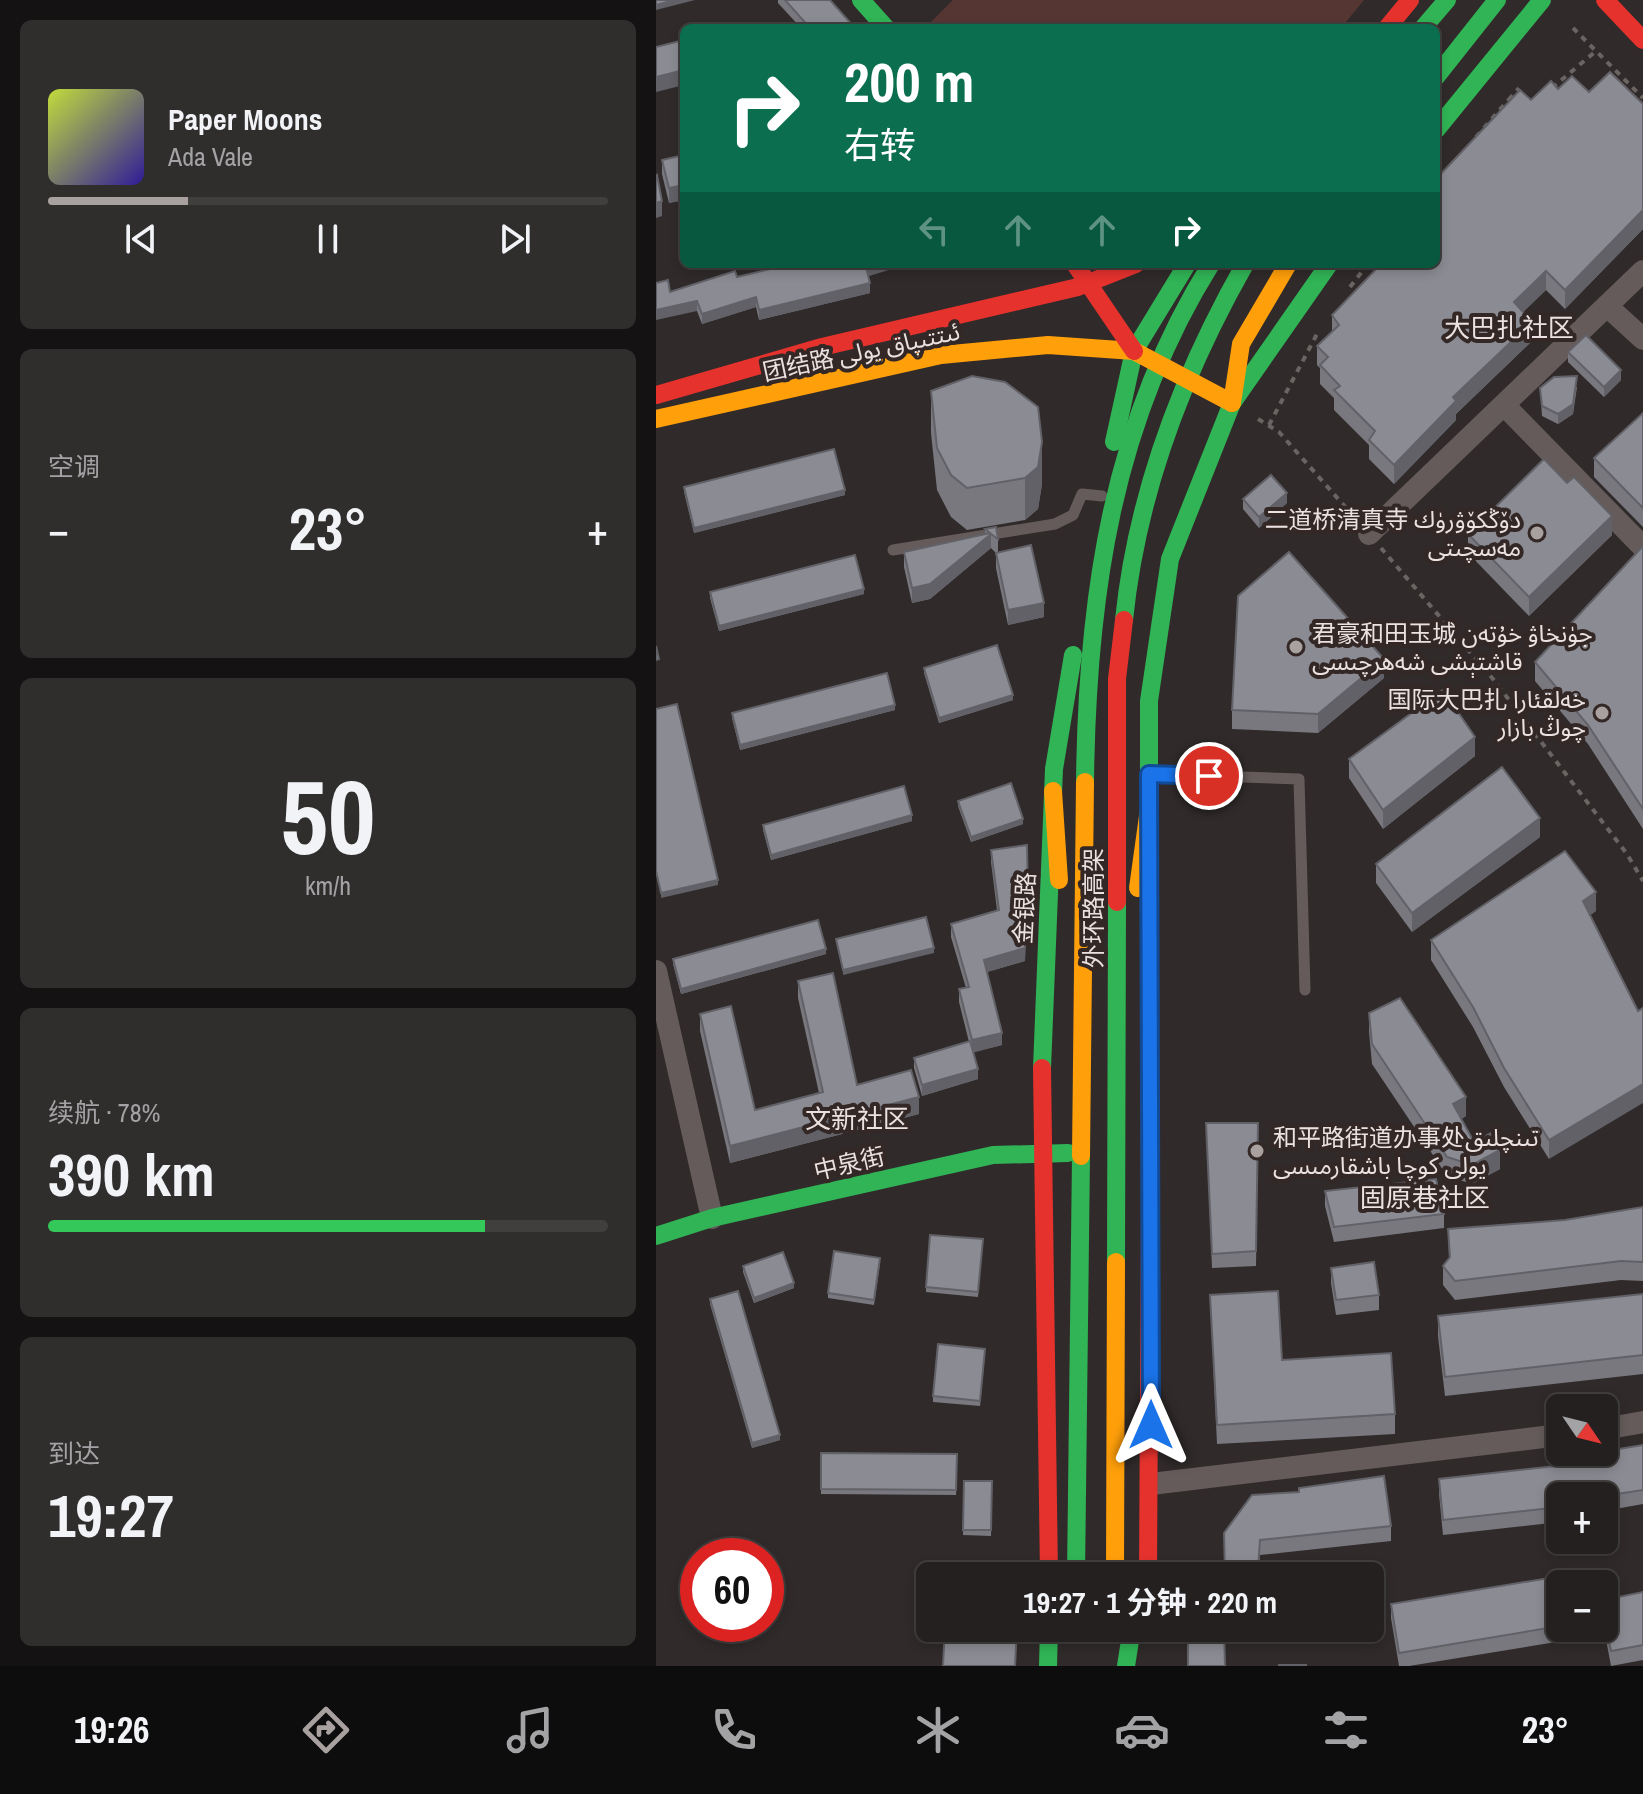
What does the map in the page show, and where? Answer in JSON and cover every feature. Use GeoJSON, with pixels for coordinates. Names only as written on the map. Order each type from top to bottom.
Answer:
{"type":"FeatureCollection","features":[{"type":"Feature","properties":{"kind":"main road"},"geometry":{"type":"LineString","coordinates":[[861,0],[882,24]]}},
{"type":"Feature","properties":{"kind":"main road"},"geometry":{"type":"LineString","coordinates":[[1391,24],[1410,0]]}},
{"type":"Feature","properties":{"kind":"main road"},"geometry":{"type":"LineString","coordinates":[[1426,24],[1447,0]]}},
{"type":"Feature","properties":{"kind":"main road"},"geometry":{"type":"LineString","coordinates":[[1440,72],[1497,0]]}},
{"type":"Feature","properties":{"kind":"main road"},"geometry":{"type":"LineString","coordinates":[[1440,125],[1542,0]]}},
{"type":"Feature","properties":{"kind":"main road"},"geometry":{"type":"LineString","coordinates":[[1605,0],[1643,40]]}},
{"type":"Feature","properties":{"kind":"main road"},"geometry":{"type":"LineString","coordinates":[[1077,268],[1134,351]]}},
{"type":"Feature","properties":{"kind":"main road","name":"团结路 ئىتتىپاق يولى"},"geometry":{"type":"LineString","coordinates":[[656,375],[1022,287],[1084,281],[1123,268]]}},
{"type":"Feature","properties":{"kind":"main road"},"geometry":{"type":"LineString","coordinates":[[656,395],[822,347],[1078,287],[1125,268]]}},
{"type":"Feature","properties":{"kind":"main road","name":"金银路"},"geometry":{"type":"LineString","coordinates":[[1050,1562],[1042,1033],[1053,791],[1102,496],[1134,351],[1185,268]]}},
{"type":"Feature","properties":{"kind":"main road","name":"外环路高架"},"geometry":{"type":"LineString","coordinates":[[1076,1562],[1086,680],[1103,555],[1131,430],[1186,304],[1208,268]]}},
{"type":"Feature","properties":{"kind":"main road","name":"外环路高架"},"geometry":{"type":"LineString","coordinates":[[1115,1562],[1117,679],[1134,548],[1162,440],[1212,320],[1243,268]]}},
{"type":"Feature","properties":{"kind":"main road"},"geometry":{"type":"LineString","coordinates":[[1148,1562],[1151,1484],[1149,701],[1170,559],[1232,403],[1241,344],[1286,268]]}},
{"type":"Feature","properties":{"kind":"main road"},"geometry":{"type":"LineString","coordinates":[[1232,403],[1326,268]]}},
{"type":"Feature","properties":{"kind":"main road","name":"团结路 ئىتتىپاق يولى"},"geometry":{"type":"LineString","coordinates":[[656,419],[941,355],[1048,345],[1134,351],[1232,403]]}},
{"type":"Feature","properties":{"kind":"main road"},"geometry":{"type":"LineString","coordinates":[[1050,1562],[1064,952],[1053,791]]}},
{"type":"Feature","properties":{"kind":"main road"},"geometry":{"type":"LineString","coordinates":[[1133,1562],[1138,876],[1149,809]]}},
{"type":"Feature","properties":{"kind":"main road","name":"中泉街"},"geometry":{"type":"LineString","coordinates":[[656,1236],[712,1218],[993,1155],[1042,1151],[1150,1159]]}},
{"type":"Feature","properties":{"kind":"main road"},"geometry":{"type":"LineString","coordinates":[[1050,1642],[1050,1666]]}},
{"type":"Feature","properties":{"kind":"main road"},"geometry":{"type":"LineString","coordinates":[[1115,1642],[1115,1666]]}},
{"type":"Feature","properties":{"kind":"main road"},"geometry":{"type":"LineString","coordinates":[[1126,1666],[1130,1642]]}},
{"type":"Feature","properties":{"kind":"main road"},"geometry":{"type":"LineString","coordinates":[[1144,1666],[1145,1642]]}},
{"type":"Feature","properties":{"kind":"street"},"geometry":{"type":"LineString","coordinates":[[1369,534],[1643,271]]}},
{"type":"Feature","properties":{"kind":"street"},"geometry":{"type":"LineString","coordinates":[[1607,306],[1643,339]]}},
{"type":"Feature","properties":{"kind":"street"},"geometry":{"type":"LineString","coordinates":[[1504,405],[1643,547]]}},
{"type":"Feature","properties":{"kind":"street"},"geometry":{"type":"LineString","coordinates":[[656,971],[712,1218]]}},
{"type":"Feature","properties":{"kind":"street"},"geometry":{"type":"LineString","coordinates":[[1618,1426],[1643,1422]]}},
{"type":"Feature","properties":{"kind":"street"},"geometry":{"type":"LineString","coordinates":[[1151,1484],[1546,1437]]}},
{"type":"Feature","properties":{"kind":"lane"},"geometry":{"type":"LineString","coordinates":[[893,550],[1055,524],[1073,515],[1082,494],[1102,496]]}},
{"type":"Feature","properties":{"kind":"lane"},"geometry":{"type":"LineString","coordinates":[[1149,774],[1299,779],[1305,990]]}},
{"type":"Feature","properties":{"kind":"path"},"geometry":{"type":"LineString","coordinates":[[1573,28],[1643,98]]}},
{"type":"Feature","properties":{"kind":"path"},"geometry":{"type":"LineString","coordinates":[[1550,90],[1596,51]]}},
{"type":"Feature","properties":{"kind":"path"},"geometry":{"type":"LineString","coordinates":[[1474,140],[1519,88]]}},
{"type":"Feature","properties":{"kind":"path"},"geometry":{"type":"LineString","coordinates":[[1511,97],[1519,103]]}},
{"type":"Feature","properties":{"kind":"path"},"geometry":{"type":"LineString","coordinates":[[1345,293],[1365,268]]}},
{"type":"Feature","properties":{"kind":"path"},"geometry":{"type":"LineString","coordinates":[[1269,426],[1303,354],[1320,329]]}},
{"type":"Feature","properties":{"kind":"path"},"geometry":{"type":"LineString","coordinates":[[1232,403],[1279,432],[1369,534],[1493,679],[1627,854],[1643,881]]}},
{"type":"Feature","properties":{"kind":"shaded area"},"geometry":{"type":"Polygon","coordinates":[[[953,0],[1364,0],[1344,24],[929,24],[953,0]]]}},
{"type":"Feature","properties":{"kind":"building"},"geometry":{"type":"Polygon","coordinates":[[[656,0],[674,0],[656,5],[656,0]]]}},
{"type":"Feature","properties":{"kind":"building"},"geometry":{"type":"Polygon","coordinates":[[[785,0],[830,0],[851,24],[806,24],[785,0]]]}},
{"type":"Feature","properties":{"kind":"building"},"geometry":{"type":"Polygon","coordinates":[[[680,41],[680,71],[656,77],[656,47],[680,41]]]}},
{"type":"Feature","properties":{"kind":"building"},"geometry":{"type":"Polygon","coordinates":[[[1610,72],[1643,104],[1643,210],[1565,290],[1546,271],[1514,302],[1532,322],[1453,397],[1456,401],[1394,465],[1369,440],[1375,431],[1334,390],[1340,386],[1320,365],[1328,357],[1317,346],[1339,325],[1332,315],[1377,268],[1440,268],[1440,175],[1520,90],[1531,100],[1551,81],[1558,89],[1572,76],[1589,92],[1610,72]]]}},
{"type":"Feature","properties":{"kind":"building"},"geometry":{"type":"Polygon","coordinates":[[[680,156],[680,186],[669,188],[662,160],[680,156]]]}},
{"type":"Feature","properties":{"kind":"building"},"geometry":{"type":"Polygon","coordinates":[[[656,176],[662,201],[656,203],[656,176]]]}},
{"type":"Feature","properties":{"kind":"building"},"geometry":{"type":"Polygon","coordinates":[[[774,268],[866,268],[870,283],[759,310],[756,297],[702,314],[697,301],[656,310],[656,283],[668,280],[670,292],[735,271],[737,277],[774,268]]]}},
{"type":"Feature","properties":{"kind":"building"},"geometry":{"type":"Polygon","coordinates":[[[1586,335],[1621,370],[1604,387],[1568,352],[1586,335]]]}},
{"type":"Feature","properties":{"kind":"building"},"geometry":{"type":"Polygon","coordinates":[[[972,376],[1005,382],[1038,407],[1042,442],[1038,467],[1025,478],[967,488],[951,475],[937,448],[931,391],[972,376]]]}},
{"type":"Feature","properties":{"kind":"building"},"geometry":{"type":"Polygon","coordinates":[[[1577,376],[1573,404],[1558,414],[1542,406],[1540,388],[1554,377],[1577,376]]]}},
{"type":"Feature","properties":{"kind":"building"},"geometry":{"type":"Polygon","coordinates":[[[1643,413],[1643,508],[1594,458],[1643,413]]]}},
{"type":"Feature","properties":{"kind":"building"},"geometry":{"type":"Polygon","coordinates":[[[834,449],[845,490],[694,528],[684,487],[834,449]]]}},
{"type":"Feature","properties":{"kind":"building"},"geometry":{"type":"Polygon","coordinates":[[[1544,459],[1567,483],[1574,477],[1612,516],[1529,597],[1468,534],[1544,459]]]}},
{"type":"Feature","properties":{"kind":"building"},"geometry":{"type":"Polygon","coordinates":[[[1271,475],[1287,493],[1259,517],[1243,499],[1271,475]]]}},
{"type":"Feature","properties":{"kind":"building"},"geometry":{"type":"Polygon","coordinates":[[[996,527],[998,539],[991,534],[930,584],[912,588],[904,552],[990,533],[985,529],[996,527]]]}},
{"type":"Feature","properties":{"kind":"building"},"geometry":{"type":"Polygon","coordinates":[[[1031,545],[1044,603],[1008,610],[996,553],[1031,545]]]}},
{"type":"Feature","properties":{"kind":"building","name":"国际大巴扎 خەلقئارا چوڭ بازار"},"geometry":{"type":"Polygon","coordinates":[[[1643,546],[1643,809],[1588,725],[1535,662],[1643,546]]]}},
{"type":"Feature","properties":{"kind":"building","name":"君豪和田玉城 جۈنخاۋ خۇتەن قاشتېشى شەھرچىسى"},"geometry":{"type":"Polygon","coordinates":[[[1289,552],[1384,659],[1318,714],[1232,710],[1238,596],[1289,552]]]}},
{"type":"Feature","properties":{"kind":"building"},"geometry":{"type":"Polygon","coordinates":[[[855,555],[864,589],[719,626],[710,592],[855,555]]]}},
{"type":"Feature","properties":{"kind":"building"},"geometry":{"type":"Polygon","coordinates":[[[997,645],[1013,695],[939,718],[924,668],[997,645]]]}},
{"type":"Feature","properties":{"kind":"building"},"geometry":{"type":"Polygon","coordinates":[[[887,673],[895,705],[740,745],[732,713],[887,673]]]}},
{"type":"Feature","properties":{"kind":"building"},"geometry":{"type":"Polygon","coordinates":[[[1443,690],[1475,737],[1383,810],[1349,759],[1443,690]]]}},
{"type":"Feature","properties":{"kind":"building"},"geometry":{"type":"Polygon","coordinates":[[[677,704],[718,880],[661,893],[656,871],[656,709],[677,704]]]}},
{"type":"Feature","properties":{"kind":"building"},"geometry":{"type":"Polygon","coordinates":[[[1502,767],[1540,818],[1412,913],[1376,864],[1502,767]]]}},
{"type":"Feature","properties":{"kind":"building"},"geometry":{"type":"Polygon","coordinates":[[[1011,783],[1023,819],[971,837],[958,801],[1011,783]]]}},
{"type":"Feature","properties":{"kind":"building"},"geometry":{"type":"Polygon","coordinates":[[[904,786],[912,815],[771,855],[763,825],[904,786]]]}},
{"type":"Feature","properties":{"kind":"building"},"geometry":{"type":"Polygon","coordinates":[[[1027,845],[1028,894],[1022,895],[1027,911],[1025,948],[984,960],[1002,1033],[972,1040],[959,989],[969,987],[951,924],[999,910],[991,850],[1027,845]]]}},
{"type":"Feature","properties":{"kind":"building"},"geometry":{"type":"Polygon","coordinates":[[[1565,851],[1596,892],[1583,901],[1638,1011],[1643,1008],[1643,1084],[1549,1140],[1431,940],[1565,851]]]}},
{"type":"Feature","properties":{"kind":"building"},"geometry":{"type":"Polygon","coordinates":[[[926,917],[934,948],[843,970],[836,939],[926,917]]]}},
{"type":"Feature","properties":{"kind":"building"},"geometry":{"type":"Polygon","coordinates":[[[818,920],[826,949],[681,989],[673,959],[818,920]]]}},
{"type":"Feature","properties":{"kind":"building"},"geometry":{"type":"Polygon","coordinates":[[[833,973],[857,1085],[911,1070],[919,1097],[730,1146],[700,1014],[731,1006],[755,1110],[823,1092],[798,981],[833,973]]]}},
{"type":"Feature","properties":{"kind":"building"},"geometry":{"type":"Polygon","coordinates":[[[1400,998],[1466,1097],[1453,1104],[1474,1142],[1491,1133],[1500,1150],[1472,1165],[1447,1157],[1372,1044],[1369,1013],[1400,998]]]}},
{"type":"Feature","properties":{"kind":"building"},"geometry":{"type":"Polygon","coordinates":[[[970,1041],[978,1069],[922,1085],[914,1058],[970,1041]]]}},
{"type":"Feature","properties":{"kind":"building"},"geometry":{"type":"Polygon","coordinates":[[[1206,1123],[1258,1123],[1256,1251],[1212,1254],[1206,1123]]]}},
{"type":"Feature","properties":{"kind":"building"},"geometry":{"type":"Polygon","coordinates":[[[1436,1179],[1444,1214],[1334,1227],[1325,1191],[1436,1179]]]}},
{"type":"Feature","properties":{"kind":"building"},"geometry":{"type":"Polygon","coordinates":[[[1643,1207],[1643,1262],[1621,1261],[1455,1281],[1443,1266],[1450,1257],[1448,1229],[1565,1220],[1643,1207]]]}},
{"type":"Feature","properties":{"kind":"building"},"geometry":{"type":"Polygon","coordinates":[[[930,1235],[983,1239],[978,1292],[926,1287],[930,1235]]]}},
{"type":"Feature","properties":{"kind":"building"},"geometry":{"type":"Polygon","coordinates":[[[834,1251],[880,1258],[874,1300],[828,1293],[834,1251]]]}},
{"type":"Feature","properties":{"kind":"building"},"geometry":{"type":"Polygon","coordinates":[[[783,1252],[794,1283],[754,1298],[743,1266],[783,1252]]]}},
{"type":"Feature","properties":{"kind":"building"},"geometry":{"type":"Polygon","coordinates":[[[1374,1262],[1379,1295],[1336,1300],[1331,1268],[1374,1262]]]}},
{"type":"Feature","properties":{"kind":"building"},"geometry":{"type":"Polygon","coordinates":[[[738,1291],[780,1435],[752,1443],[710,1299],[738,1291]]]}},
{"type":"Feature","properties":{"kind":"building"},"geometry":{"type":"Polygon","coordinates":[[[1278,1291],[1282,1360],[1391,1353],[1395,1414],[1217,1425],[1210,1295],[1278,1291]]]}},
{"type":"Feature","properties":{"kind":"building"},"geometry":{"type":"Polygon","coordinates":[[[1643,1294],[1643,1355],[1445,1377],[1438,1316],[1643,1294]]]}},
{"type":"Feature","properties":{"kind":"building"},"geometry":{"type":"Polygon","coordinates":[[[938,1344],[985,1349],[980,1401],[933,1396],[938,1344]]]}},
{"type":"Feature","properties":{"kind":"building"},"geometry":{"type":"Polygon","coordinates":[[[1643,1445],[1643,1490],[1618,1494],[1618,1482],[1546,1482],[1546,1509],[1443,1520],[1439,1479],[1556,1466],[1618,1466],[1618,1449],[1643,1445]]]}},
{"type":"Feature","properties":{"kind":"building"},"geometry":{"type":"Polygon","coordinates":[[[821,1453],[957,1454],[956,1490],[821,1489],[821,1453]]]}},
{"type":"Feature","properties":{"kind":"building"},"geometry":{"type":"Polygon","coordinates":[[[1384,1476],[1391,1526],[1260,1540],[1258,1562],[1225,1562],[1224,1533],[1252,1495],[1299,1492],[1299,1488],[1384,1476]]]}},
{"type":"Feature","properties":{"kind":"building"},"geometry":{"type":"Polygon","coordinates":[[[964,1481],[992,1481],[991,1530],[963,1530],[964,1481]]]}},
{"type":"Feature","properties":{"kind":"building"},"geometry":{"type":"Polygon","coordinates":[[[1546,1579],[1546,1628],[1399,1653],[1391,1604],[1546,1579]]]}},
{"type":"Feature","properties":{"kind":"building"},"geometry":{"type":"Polygon","coordinates":[[[1643,1592],[1643,1645],[1611,1651],[1609,1642],[1618,1642],[1618,1597],[1643,1592]]]}},
{"type":"Feature","properties":{"kind":"building"},"geometry":{"type":"Polygon","coordinates":[[[944,1642],[1016,1642],[1015,1666],[943,1666],[944,1642]]]}},
{"type":"Feature","properties":{"kind":"building"},"geometry":{"type":"Polygon","coordinates":[[[1188,1642],[1224,1642],[1225,1666],[1188,1666],[1188,1642]]]}},
{"type":"Feature","properties":{"kind":"traffic: fast"},"geometry":{"type":"LineString","coordinates":[[861,0],[882,24]]}},
{"type":"Feature","properties":{"kind":"traffic: fast"},"geometry":{"type":"LineString","coordinates":[[1426,24],[1447,0]]}},
{"type":"Feature","properties":{"kind":"traffic: fast"},"geometry":{"type":"LineString","coordinates":[[1440,72],[1497,0]]}},
{"type":"Feature","properties":{"kind":"traffic: fast"},"geometry":{"type":"LineString","coordinates":[[1440,125],[1542,0]]}},
{"type":"Feature","properties":{"kind":"traffic: fast"},"geometry":{"type":"LineString","coordinates":[[1114,442],[1134,351],[1185,268]]}},
{"type":"Feature","properties":{"kind":"traffic: fast"},"geometry":{"type":"LineString","coordinates":[[1085,782],[1092,646],[1112,513],[1128,449],[1150,386],[1177,324],[1209,268]]}},
{"type":"Feature","properties":{"kind":"traffic: fast"},"geometry":{"type":"LineString","coordinates":[[1124,620],[1130,573],[1151,480],[1201,348],[1243,268]]}},
{"type":"Feature","properties":{"kind":"traffic: fast"},"geometry":{"type":"LineString","coordinates":[[1149,842],[1149,701],[1170,559],[1232,403],[1326,268]]}},
{"type":"Feature","properties":{"kind":"traffic: fast"},"geometry":{"type":"LineString","coordinates":[[1042,1068],[1054,769],[1073,655]]}},
{"type":"Feature","properties":{"kind":"traffic: fast"},"geometry":{"type":"LineString","coordinates":[[1116,1262],[1117,902]]}},
{"type":"Feature","properties":{"kind":"traffic: fast"},"geometry":{"type":"LineString","coordinates":[[656,1236],[712,1218],[993,1155],[1068,1153]]}},
{"type":"Feature","properties":{"kind":"traffic: fast"},"geometry":{"type":"LineString","coordinates":[[1076,1562],[1081,1156]]}},
{"type":"Feature","properties":{"kind":"traffic: fast"},"geometry":{"type":"LineString","coordinates":[[1048,1666],[1049,1642]]}},
{"type":"Feature","properties":{"kind":"traffic: fast"},"geometry":{"type":"LineString","coordinates":[[1126,1666],[1130,1642]]}},
{"type":"Feature","properties":{"kind":"traffic: slow"},"geometry":{"type":"LineString","coordinates":[[1232,403],[1241,344],[1286,268]]}},
{"type":"Feature","properties":{"kind":"traffic: slow"},"geometry":{"type":"LineString","coordinates":[[656,419],[941,355],[1048,345],[1134,351],[1232,403]]}},
{"type":"Feature","properties":{"kind":"traffic: slow"},"geometry":{"type":"LineString","coordinates":[[1081,1156],[1085,782]]}},
{"type":"Feature","properties":{"kind":"traffic: slow"},"geometry":{"type":"LineString","coordinates":[[1053,791],[1059,880]]}},
{"type":"Feature","properties":{"kind":"traffic: slow"},"geometry":{"type":"LineString","coordinates":[[1138,888],[1149,809]]}},
{"type":"Feature","properties":{"kind":"traffic: slow"},"geometry":{"type":"LineString","coordinates":[[1149,842],[1150,1209]]}},
{"type":"Feature","properties":{"kind":"traffic: slow"},"geometry":{"type":"LineString","coordinates":[[1115,1562],[1116,1262]]}},
{"type":"Feature","properties":{"kind":"traffic: jam"},"geometry":{"type":"LineString","coordinates":[[1390,24],[1410,0]]}},
{"type":"Feature","properties":{"kind":"traffic: jam"},"geometry":{"type":"LineString","coordinates":[[1605,0],[1643,40]]}},
{"type":"Feature","properties":{"kind":"traffic: jam"},"geometry":{"type":"LineString","coordinates":[[1078,268],[1134,351]]}},
{"type":"Feature","properties":{"kind":"traffic: jam"},"geometry":{"type":"LineString","coordinates":[[656,395],[822,347],[1078,287],[1126,268]]}},
{"type":"Feature","properties":{"kind":"traffic: jam"},"geometry":{"type":"LineString","coordinates":[[1117,902],[1117,679],[1124,620]]}},
{"type":"Feature","properties":{"kind":"traffic: jam"},"geometry":{"type":"LineString","coordinates":[[1042,1068],[1049,1562]]}},
{"type":"Feature","properties":{"kind":"traffic: jam"},"geometry":{"type":"LineString","coordinates":[[1148,1562],[1150,1209]]}},
{"type":"Feature","properties":{"kind":"place","name":"二道桥清真寺 دۆڭكۆۋرۈك مەسچىتى"},"geometry":{"type":"Point","coordinates":[1537,533]}},
{"type":"Feature","properties":{"kind":"place","name":"君豪和田玉城 جۈنخاۋ خۇتەن قاشتېشى شەھرچىسى"},"geometry":{"type":"Point","coordinates":[1296,647]}},
{"type":"Feature","properties":{"kind":"place","name":"国际大巴扎 خەلقئارا چوڭ بازار"},"geometry":{"type":"Point","coordinates":[1602,713]}},
{"type":"Feature","properties":{"kind":"place","name":"和平路街道办事处تىنچلىق يولى كوچا باشقارمىسى"},"geometry":{"type":"Point","coordinates":[1257,1151]}},
{"type":"Feature","properties":{"kind":"district","name":"大巴扎社区"},"geometry":{"type":"Point","coordinates":[1509,327]}},
{"type":"Feature","properties":{"kind":"district","name":"文新社区"},"geometry":{"type":"Point","coordinates":[857,1118]}},
{"type":"Feature","properties":{"kind":"district","name":"固原巷社区"},"geometry":{"type":"Point","coordinates":[1425,1197]}},
{"type":"Feature","properties":{"kind":"route"},"geometry":{"type":"LineString","coordinates":[[1151,1425],[1149,774],[1209,776]]}}]}
